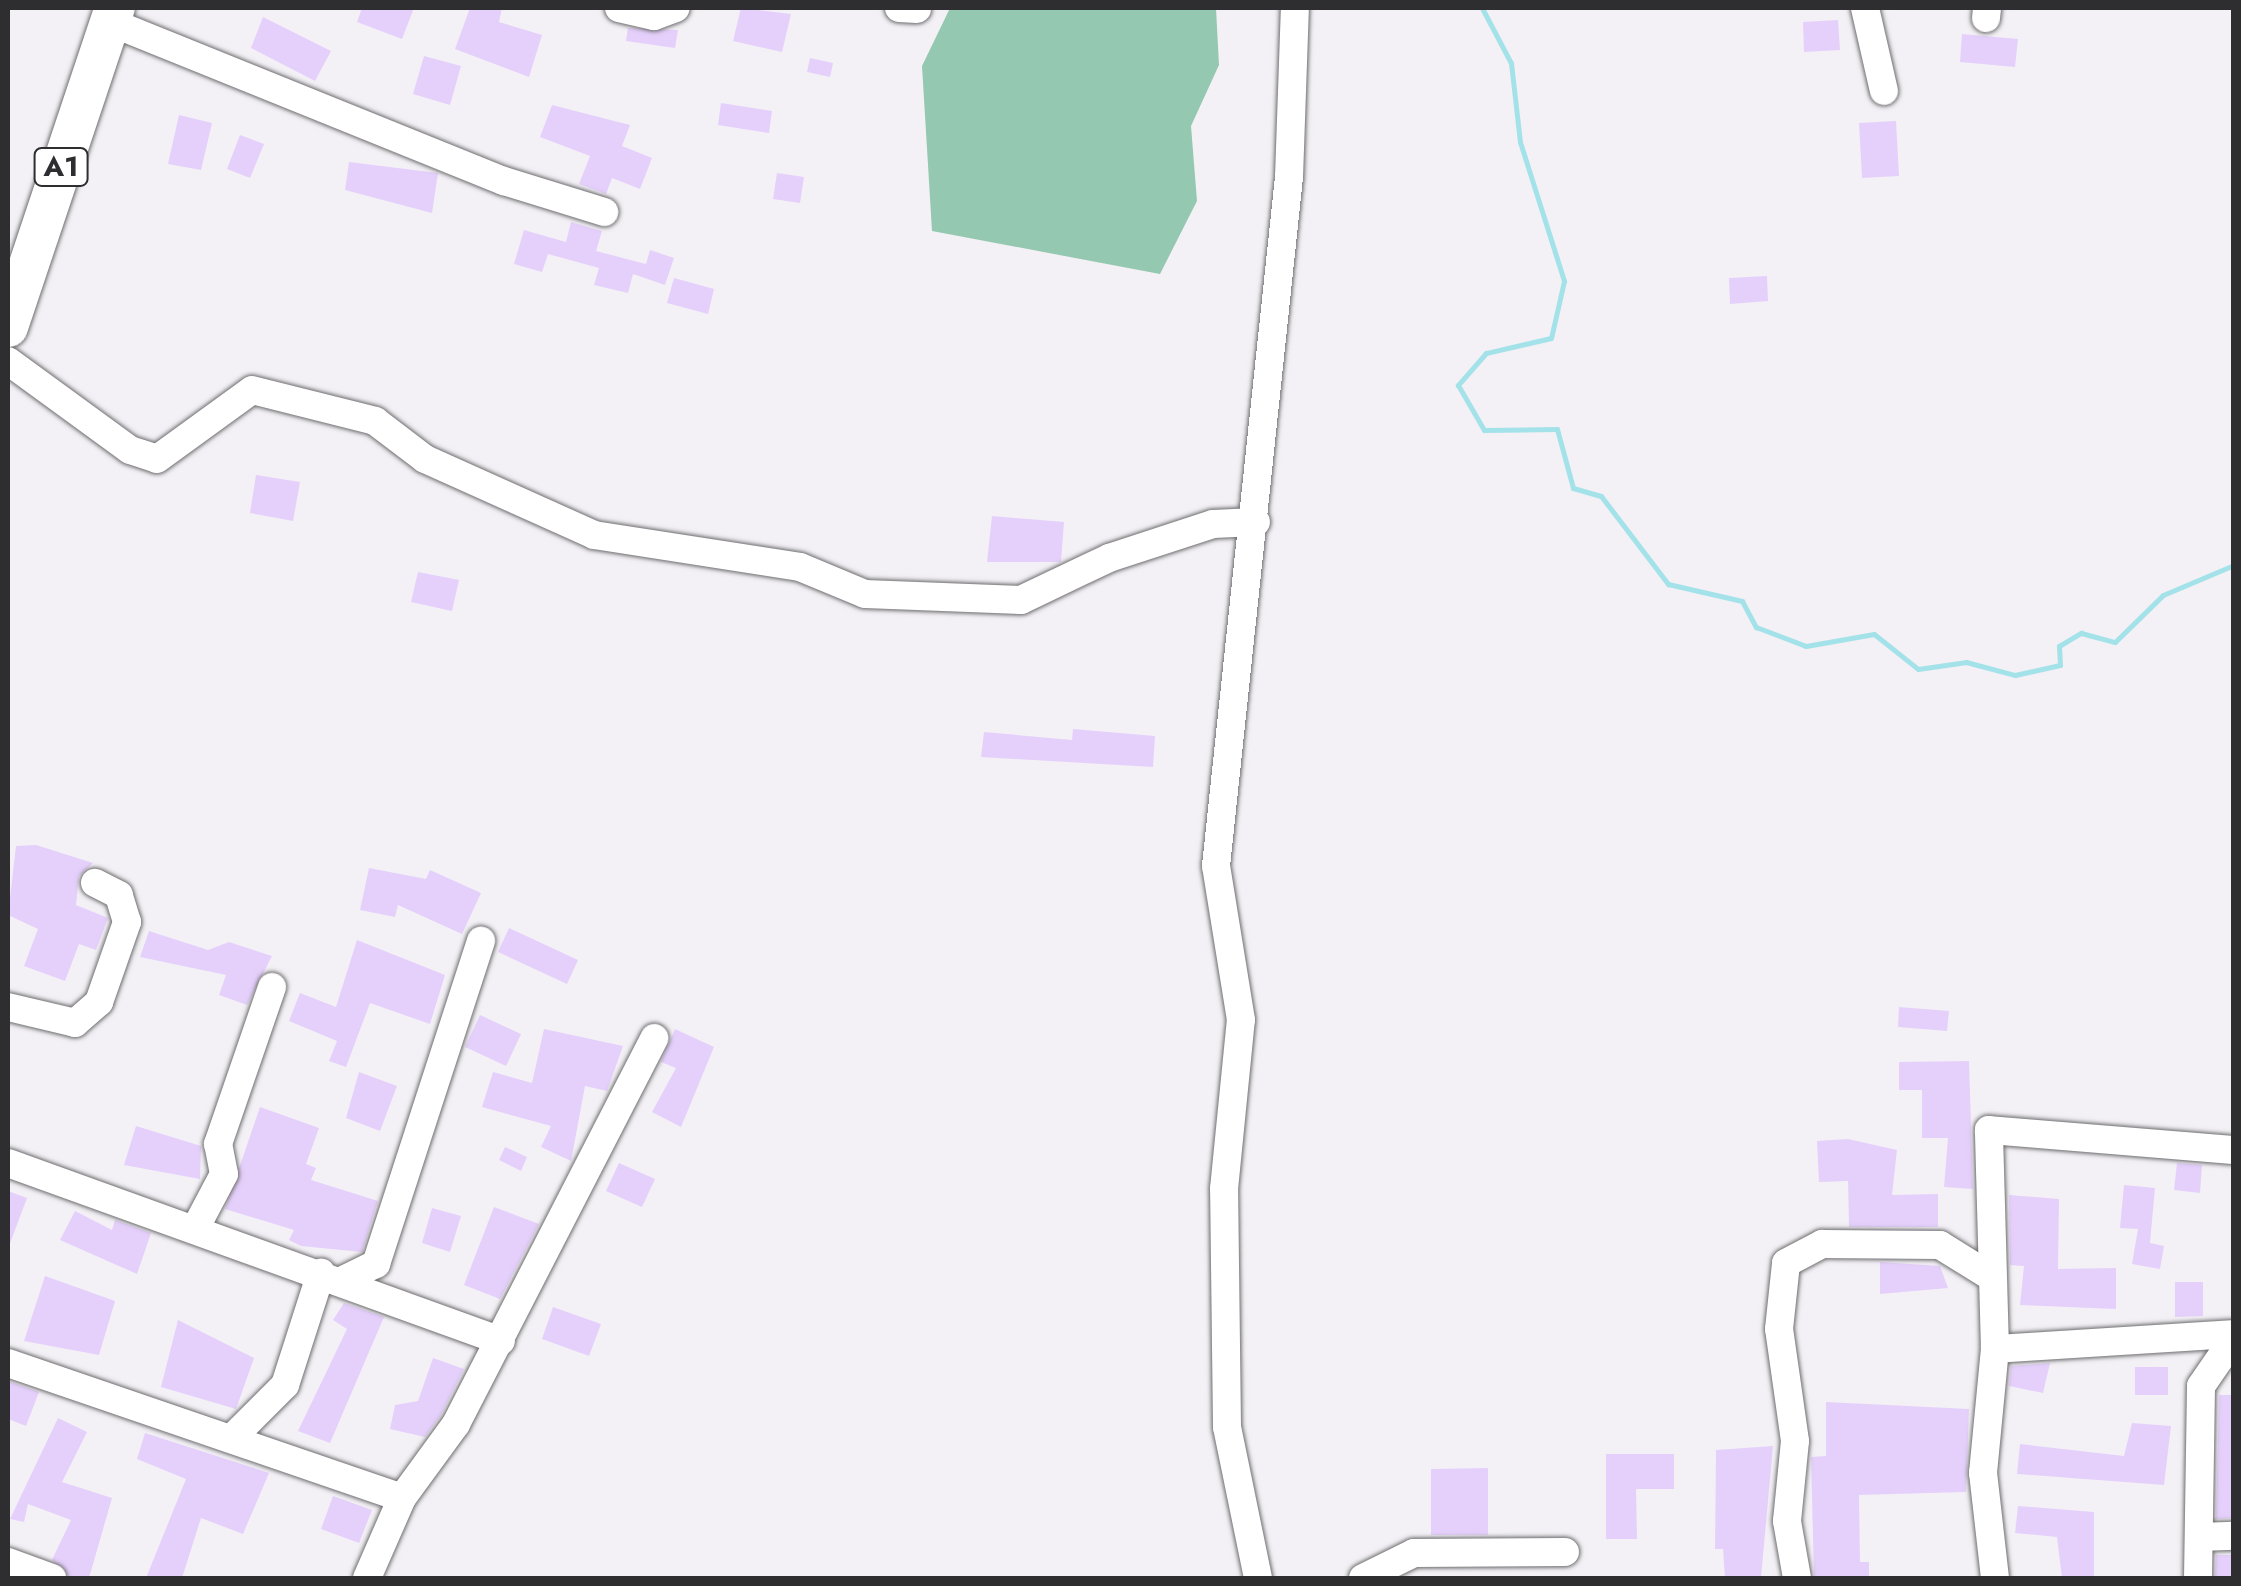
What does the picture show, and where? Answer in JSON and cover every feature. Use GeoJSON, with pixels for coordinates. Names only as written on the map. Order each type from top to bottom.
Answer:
{"type":"FeatureCollection","features":[{"type":"Feature","properties":{"kind":"highway","name":"A1"},"geometry":{"type":"LineString","coordinates":[[8,326],[112,14]]}},
{"type":"Feature","properties":{"kind":"street"},"geometry":{"type":"LineString","coordinates":[[618,8],[654,16],[676,8]]}},
{"type":"Feature","properties":{"kind":"street"},"geometry":{"type":"LineString","coordinates":[[1258,1578],[1227,1427],[1224,1189],[1240,1020],[1216,866],[1256,522],[1295,8]]}},
{"type":"Feature","properties":{"kind":"street"},"geometry":{"type":"LineString","coordinates":[[1869,9],[1884,91]]}},
{"type":"Feature","properties":{"kind":"street"},"geometry":{"type":"LineString","coordinates":[[112,14],[504,181],[604,212]]}},
{"type":"Feature","properties":{"kind":"street"},"geometry":{"type":"LineString","coordinates":[[8,361],[130,450],[157,459],[252,390],[375,422],[425,459],[594,535],[800,566],[865,594],[1008,602],[1213,524],[1256,522]]}},
{"type":"Feature","properties":{"kind":"street"},"geometry":{"type":"LineString","coordinates":[[8,1007],[75,1023],[99,1002],[126,922],[119,895],[95,883]]}},
{"type":"Feature","properties":{"kind":"street"},"geometry":{"type":"LineString","coordinates":[[332,1276],[376,1264],[480,941]]}},
{"type":"Feature","properties":{"kind":"street"},"geometry":{"type":"LineString","coordinates":[[195,1228],[224,1174],[218,1144],[272,987]]}},
{"type":"Feature","properties":{"kind":"street"},"geometry":{"type":"LineString","coordinates":[[367,1578],[402,1498],[501,1341],[654,1038]]}},
{"type":"Feature","properties":{"kind":"street"},"geometry":{"type":"LineString","coordinates":[[1995,1578],[1983,1473],[1994,1349],[1989,1130],[2234,1150]]}},
{"type":"Feature","properties":{"kind":"street"},"geometry":{"type":"LineString","coordinates":[[8,1163],[332,1276],[501,1341]]}},
{"type":"Feature","properties":{"kind":"street"},"geometry":{"type":"LineString","coordinates":[[1798,1578],[1787,1521],[1795,1440],[1779,1329],[1786,1264],[1822,1244],[1929,1244],[1962,1253],[1990,1276]]}},
{"type":"Feature","properties":{"kind":"street"},"geometry":{"type":"LineString","coordinates":[[232,1438],[285,1385],[332,1276]]}},
{"type":"Feature","properties":{"kind":"street"},"geometry":{"type":"LineString","coordinates":[[1994,1349],[2234,1336]]}},
{"type":"Feature","properties":{"kind":"street"},"geometry":{"type":"LineString","coordinates":[[2198,1578],[2201,1386],[2234,1336]]}},
{"type":"Feature","properties":{"kind":"street"},"geometry":{"type":"LineString","coordinates":[[8,1363],[402,1498]]}},
{"type":"Feature","properties":{"kind":"street"},"geometry":{"type":"LineString","coordinates":[[2200,1537],[2234,1536]]}},
{"type":"Feature","properties":{"kind":"street"},"geometry":{"type":"LineString","coordinates":[[1363,1578],[1414,1553],[1565,1552]]}},
{"type":"Feature","properties":{"kind":"street"},"geometry":{"type":"LineString","coordinates":[[8,1562],[52,1578]]}},
{"type":"Feature","properties":{"kind":"green space"},"geometry":{"type":"Polygon","coordinates":[[[950,8],[1216,8],[1219,65],[1191,126],[1197,201],[1160,274],[932,231],[922,66],[950,8]]]}},
{"type":"Feature","properties":{"kind":"building"},"geometry":{"type":"Polygon","coordinates":[[[362,8],[414,8],[402,39],[357,22],[362,8]]]}},
{"type":"Feature","properties":{"kind":"building"},"geometry":{"type":"Polygon","coordinates":[[[470,8],[502,8],[499,22],[542,35],[529,77],[455,49],[470,8]]]}},
{"type":"Feature","properties":{"kind":"building"},"geometry":{"type":"Polygon","coordinates":[[[741,8],[791,14],[782,52],[733,41],[741,8]]]}},
{"type":"Feature","properties":{"kind":"building"},"geometry":{"type":"Polygon","coordinates":[[[263,17],[331,51],[315,81],[251,48],[263,17]]]}},
{"type":"Feature","properties":{"kind":"building"},"geometry":{"type":"Polygon","coordinates":[[[1838,20],[1840,50],[1804,52],[1803,22],[1838,20]]]}},
{"type":"Feature","properties":{"kind":"building"},"geometry":{"type":"Polygon","coordinates":[[[628,28],[678,30],[675,48],[626,41],[628,28]]]}},
{"type":"Feature","properties":{"kind":"building"},"geometry":{"type":"Polygon","coordinates":[[[1962,34],[2018,39],[2015,67],[1960,62],[1962,34]]]}},
{"type":"Feature","properties":{"kind":"building"},"geometry":{"type":"Polygon","coordinates":[[[424,56],[461,66],[450,105],[413,94],[424,56]]]}},
{"type":"Feature","properties":{"kind":"building"},"geometry":{"type":"Polygon","coordinates":[[[810,58],[833,63],[830,77],[807,72],[810,58]]]}},
{"type":"Feature","properties":{"kind":"building"},"geometry":{"type":"Polygon","coordinates":[[[721,103],[772,111],[769,133],[718,125],[721,103]]]}},
{"type":"Feature","properties":{"kind":"building"},"geometry":{"type":"Polygon","coordinates":[[[552,105],[630,125],[622,146],[652,158],[640,189],[612,178],[606,194],[579,184],[590,156],[540,137],[552,105]]]}},
{"type":"Feature","properties":{"kind":"building"},"geometry":{"type":"Polygon","coordinates":[[[179,115],[212,123],[201,170],[168,164],[179,115]]]}},
{"type":"Feature","properties":{"kind":"building"},"geometry":{"type":"Polygon","coordinates":[[[1896,121],[1899,176],[1862,178],[1859,123],[1896,121]]]}},
{"type":"Feature","properties":{"kind":"building"},"geometry":{"type":"Polygon","coordinates":[[[240,135],[264,144],[250,178],[227,169],[240,135]]]}},
{"type":"Feature","properties":{"kind":"building"},"geometry":{"type":"Polygon","coordinates":[[[349,162],[438,173],[432,213],[345,190],[349,162]]]}},
{"type":"Feature","properties":{"kind":"building"},"geometry":{"type":"Polygon","coordinates":[[[777,173],[804,177],[800,203],[773,199],[777,173]]]}},
{"type":"Feature","properties":{"kind":"building"},"geometry":{"type":"Polygon","coordinates":[[[571,222],[602,231],[596,251],[646,264],[650,250],[674,258],[665,285],[633,274],[628,293],[594,285],[599,268],[548,254],[542,272],[514,264],[524,230],[566,242],[571,222]]]}},
{"type":"Feature","properties":{"kind":"building"},"geometry":{"type":"Polygon","coordinates":[[[1767,276],[1768,301],[1730,304],[1729,278],[1767,276]]]}},
{"type":"Feature","properties":{"kind":"building"},"geometry":{"type":"Polygon","coordinates":[[[674,278],[714,289],[708,314],[667,303],[674,278]]]}},
{"type":"Feature","properties":{"kind":"building"},"geometry":{"type":"Polygon","coordinates":[[[256,475],[300,482],[293,521],[250,513],[256,475]]]}},
{"type":"Feature","properties":{"kind":"building"},"geometry":{"type":"Polygon","coordinates":[[[992,516],[1064,522],[1061,562],[987,562],[992,516]]]}},
{"type":"Feature","properties":{"kind":"building"},"geometry":{"type":"Polygon","coordinates":[[[418,572],[459,580],[452,611],[411,602],[418,572]]]}},
{"type":"Feature","properties":{"kind":"building"},"geometry":{"type":"Polygon","coordinates":[[[1073,729],[1155,736],[1153,767],[981,757],[984,732],[1072,740],[1073,729]]]}},
{"type":"Feature","properties":{"kind":"building"},"geometry":{"type":"Polygon","coordinates":[[[36,845],[93,863],[79,876],[76,905],[108,918],[96,950],[79,944],[65,981],[24,966],[38,929],[8,915],[16,846],[36,845]]]}},
{"type":"Feature","properties":{"kind":"building"},"geometry":{"type":"Polygon","coordinates":[[[369,868],[426,879],[430,870],[481,893],[462,934],[398,905],[395,917],[360,910],[369,868]]]}},
{"type":"Feature","properties":{"kind":"building"},"geometry":{"type":"Polygon","coordinates":[[[509,928],[578,960],[567,984],[498,952],[509,928]]]}},
{"type":"Feature","properties":{"kind":"building"},"geometry":{"type":"Polygon","coordinates":[[[149,931],[208,950],[229,942],[272,956],[247,1005],[219,995],[226,975],[140,957],[149,931]]]}},
{"type":"Feature","properties":{"kind":"building"},"geometry":{"type":"Polygon","coordinates":[[[357,940],[445,975],[430,1024],[370,1003],[346,1067],[329,1061],[337,1041],[289,1021],[300,993],[336,1007],[357,940]]]}},
{"type":"Feature","properties":{"kind":"building"},"geometry":{"type":"Polygon","coordinates":[[[1899,1007],[1949,1011],[1947,1031],[1898,1027],[1899,1007]]]}},
{"type":"Feature","properties":{"kind":"building"},"geometry":{"type":"Polygon","coordinates":[[[480,1015],[521,1034],[506,1066],[465,1047],[480,1015]]]}},
{"type":"Feature","properties":{"kind":"building"},"geometry":{"type":"Polygon","coordinates":[[[544,1029],[623,1046],[607,1091],[585,1086],[571,1161],[541,1147],[551,1126],[482,1107],[493,1072],[532,1083],[544,1029]]]}},
{"type":"Feature","properties":{"kind":"building"},"geometry":{"type":"Polygon","coordinates":[[[675,1029],[714,1047],[681,1127],[652,1112],[676,1068],[661,1062],[675,1029]]]}},
{"type":"Feature","properties":{"kind":"building"},"geometry":{"type":"Polygon","coordinates":[[[1969,1061],[1973,1189],[1944,1187],[1948,1138],[1922,1138],[1922,1090],[1899,1090],[1899,1062],[1969,1061]]]}},
{"type":"Feature","properties":{"kind":"building"},"geometry":{"type":"Polygon","coordinates":[[[359,1072],[397,1086],[380,1131],[346,1118],[359,1072]]]}},
{"type":"Feature","properties":{"kind":"building"},"geometry":{"type":"Polygon","coordinates":[[[260,1107],[319,1128],[306,1164],[316,1168],[311,1180],[378,1201],[362,1252],[301,1246],[289,1240],[294,1230],[225,1209],[260,1107]]]}},
{"type":"Feature","properties":{"kind":"building"},"geometry":{"type":"Polygon","coordinates":[[[136,1126],[201,1146],[200,1179],[124,1165],[136,1126]]]}},
{"type":"Feature","properties":{"kind":"building"},"geometry":{"type":"Polygon","coordinates":[[[1848,1139],[1897,1150],[1892,1195],[1938,1194],[1938,1227],[1849,1227],[1848,1181],[1819,1182],[1817,1141],[1848,1139]]]}},
{"type":"Feature","properties":{"kind":"building"},"geometry":{"type":"Polygon","coordinates":[[[505,1147],[527,1157],[521,1171],[499,1160],[505,1147]]]}},
{"type":"Feature","properties":{"kind":"building"},"geometry":{"type":"Polygon","coordinates":[[[619,1163],[655,1179],[642,1207],[606,1191],[619,1163]]]}},
{"type":"Feature","properties":{"kind":"building"},"geometry":{"type":"Polygon","coordinates":[[[2177,1163],[2202,1165],[2200,1193],[2174,1190],[2177,1163]]]}},
{"type":"Feature","properties":{"kind":"building"},"geometry":{"type":"Polygon","coordinates":[[[2124,1185],[2155,1188],[2150,1243],[2164,1246],[2160,1269],[2132,1264],[2138,1229],[2120,1228],[2124,1185]]]}},
{"type":"Feature","properties":{"kind":"building"},"geometry":{"type":"Polygon","coordinates":[[[8,1191],[27,1198],[9,1246],[8,1245],[8,1191]]]}},
{"type":"Feature","properties":{"kind":"building"},"geometry":{"type":"Polygon","coordinates":[[[2009,1195],[2059,1199],[2058,1269],[2116,1268],[2116,1309],[2020,1305],[2024,1266],[2010,1265],[2009,1195]]]}},
{"type":"Feature","properties":{"kind":"building"},"geometry":{"type":"Polygon","coordinates":[[[494,1207],[539,1224],[500,1299],[464,1285],[494,1207]]]}},
{"type":"Feature","properties":{"kind":"building"},"geometry":{"type":"Polygon","coordinates":[[[432,1208],[461,1216],[450,1252],[422,1243],[432,1208]]]}},
{"type":"Feature","properties":{"kind":"building"},"geometry":{"type":"Polygon","coordinates":[[[75,1211],[112,1230],[115,1220],[151,1233],[137,1274],[60,1240],[75,1211]]]}},
{"type":"Feature","properties":{"kind":"building"},"geometry":{"type":"Polygon","coordinates":[[[1880,1262],[1940,1266],[1948,1288],[1880,1294],[1880,1262]]]}},
{"type":"Feature","properties":{"kind":"building"},"geometry":{"type":"Polygon","coordinates":[[[45,1276],[115,1301],[99,1355],[24,1341],[45,1276]]]}},
{"type":"Feature","properties":{"kind":"building"},"geometry":{"type":"Polygon","coordinates":[[[2175,1282],[2203,1282],[2203,1316],[2175,1317],[2175,1282]]]}},
{"type":"Feature","properties":{"kind":"building"},"geometry":{"type":"Polygon","coordinates":[[[344,1303],[384,1317],[330,1443],[298,1431],[347,1329],[333,1320],[344,1303]]]}},
{"type":"Feature","properties":{"kind":"building"},"geometry":{"type":"Polygon","coordinates":[[[553,1307],[601,1324],[589,1356],[542,1339],[553,1307]]]}},
{"type":"Feature","properties":{"kind":"building"},"geometry":{"type":"Polygon","coordinates":[[[178,1320],[254,1358],[236,1409],[161,1387],[178,1320]]]}},
{"type":"Feature","properties":{"kind":"building"},"geometry":{"type":"Polygon","coordinates":[[[433,1358],[464,1369],[441,1415],[425,1437],[390,1429],[395,1405],[418,1401],[433,1358]]]}},
{"type":"Feature","properties":{"kind":"building"},"geometry":{"type":"Polygon","coordinates":[[[2050,1363],[2043,1393],[2009,1386],[2011,1366],[2050,1363]]]}},
{"type":"Feature","properties":{"kind":"building"},"geometry":{"type":"Polygon","coordinates":[[[2135,1367],[2168,1367],[2168,1395],[2135,1395],[2135,1367]]]}},
{"type":"Feature","properties":{"kind":"building"},"geometry":{"type":"Polygon","coordinates":[[[8,1381],[39,1392],[26,1426],[8,1419],[8,1381]]]}},
{"type":"Feature","properties":{"kind":"building"},"geometry":{"type":"Polygon","coordinates":[[[2219,1395],[2234,1395],[2234,1518],[2216,1519],[2219,1395]]]}},
{"type":"Feature","properties":{"kind":"building"},"geometry":{"type":"Polygon","coordinates":[[[1826,1402],[1969,1409],[1966,1492],[1859,1495],[1860,1562],[1869,1562],[1869,1578],[1814,1578],[1811,1457],[1826,1456],[1826,1402]]]}},
{"type":"Feature","properties":{"kind":"building"},"geometry":{"type":"Polygon","coordinates":[[[58,1418],[87,1432],[62,1482],[112,1498],[89,1578],[69,1576],[52,1560],[71,1520],[28,1504],[24,1522],[10,1519],[58,1418]]]}},
{"type":"Feature","properties":{"kind":"building"},"geometry":{"type":"Polygon","coordinates":[[[2132,1423],[2171,1426],[2164,1485],[2017,1474],[2020,1444],[2124,1456],[2132,1423]]]}},
{"type":"Feature","properties":{"kind":"building"},"geometry":{"type":"Polygon","coordinates":[[[145,1433],[269,1473],[243,1534],[201,1518],[182,1578],[146,1578],[186,1479],[137,1459],[145,1433]]]}},
{"type":"Feature","properties":{"kind":"building"},"geometry":{"type":"Polygon","coordinates":[[[1773,1446],[1761,1578],[1725,1578],[1723,1549],[1715,1549],[1716,1450],[1773,1446]]]}},
{"type":"Feature","properties":{"kind":"building"},"geometry":{"type":"Polygon","coordinates":[[[1606,1454],[1674,1454],[1674,1489],[1636,1489],[1637,1539],[1606,1539],[1606,1454]]]}},
{"type":"Feature","properties":{"kind":"building"},"geometry":{"type":"Polygon","coordinates":[[[1488,1468],[1488,1535],[1431,1535],[1431,1469],[1488,1468]]]}},
{"type":"Feature","properties":{"kind":"building"},"geometry":{"type":"Polygon","coordinates":[[[333,1496],[372,1510],[359,1543],[321,1529],[333,1496]]]}},
{"type":"Feature","properties":{"kind":"building"},"geometry":{"type":"Polygon","coordinates":[[[2018,1506],[2094,1512],[2094,1578],[2062,1578],[2057,1537],[2015,1533],[2018,1506]]]}},
{"type":"Feature","properties":{"kind":"building"},"geometry":{"type":"Polygon","coordinates":[[[2216,1555],[2234,1555],[2234,1578],[2215,1578],[2216,1555]]]}},
{"type":"Feature","properties":{"kind":"waterway"},"geometry":{"type":"LineString","coordinates":[[1482,8],[1511,63],[1520,142],[1564,281],[1551,338],[1486,353],[1458,385],[1484,430],[1557,429],[1573,488],[1601,496],[1668,584],[1742,601],[1756,627],[1806,646],[1874,634],[1918,669],[1966,662],[2015,675],[2060,665],[2059,646],[2081,633],[2115,642],[2163,595],[2234,565]]}}]}
